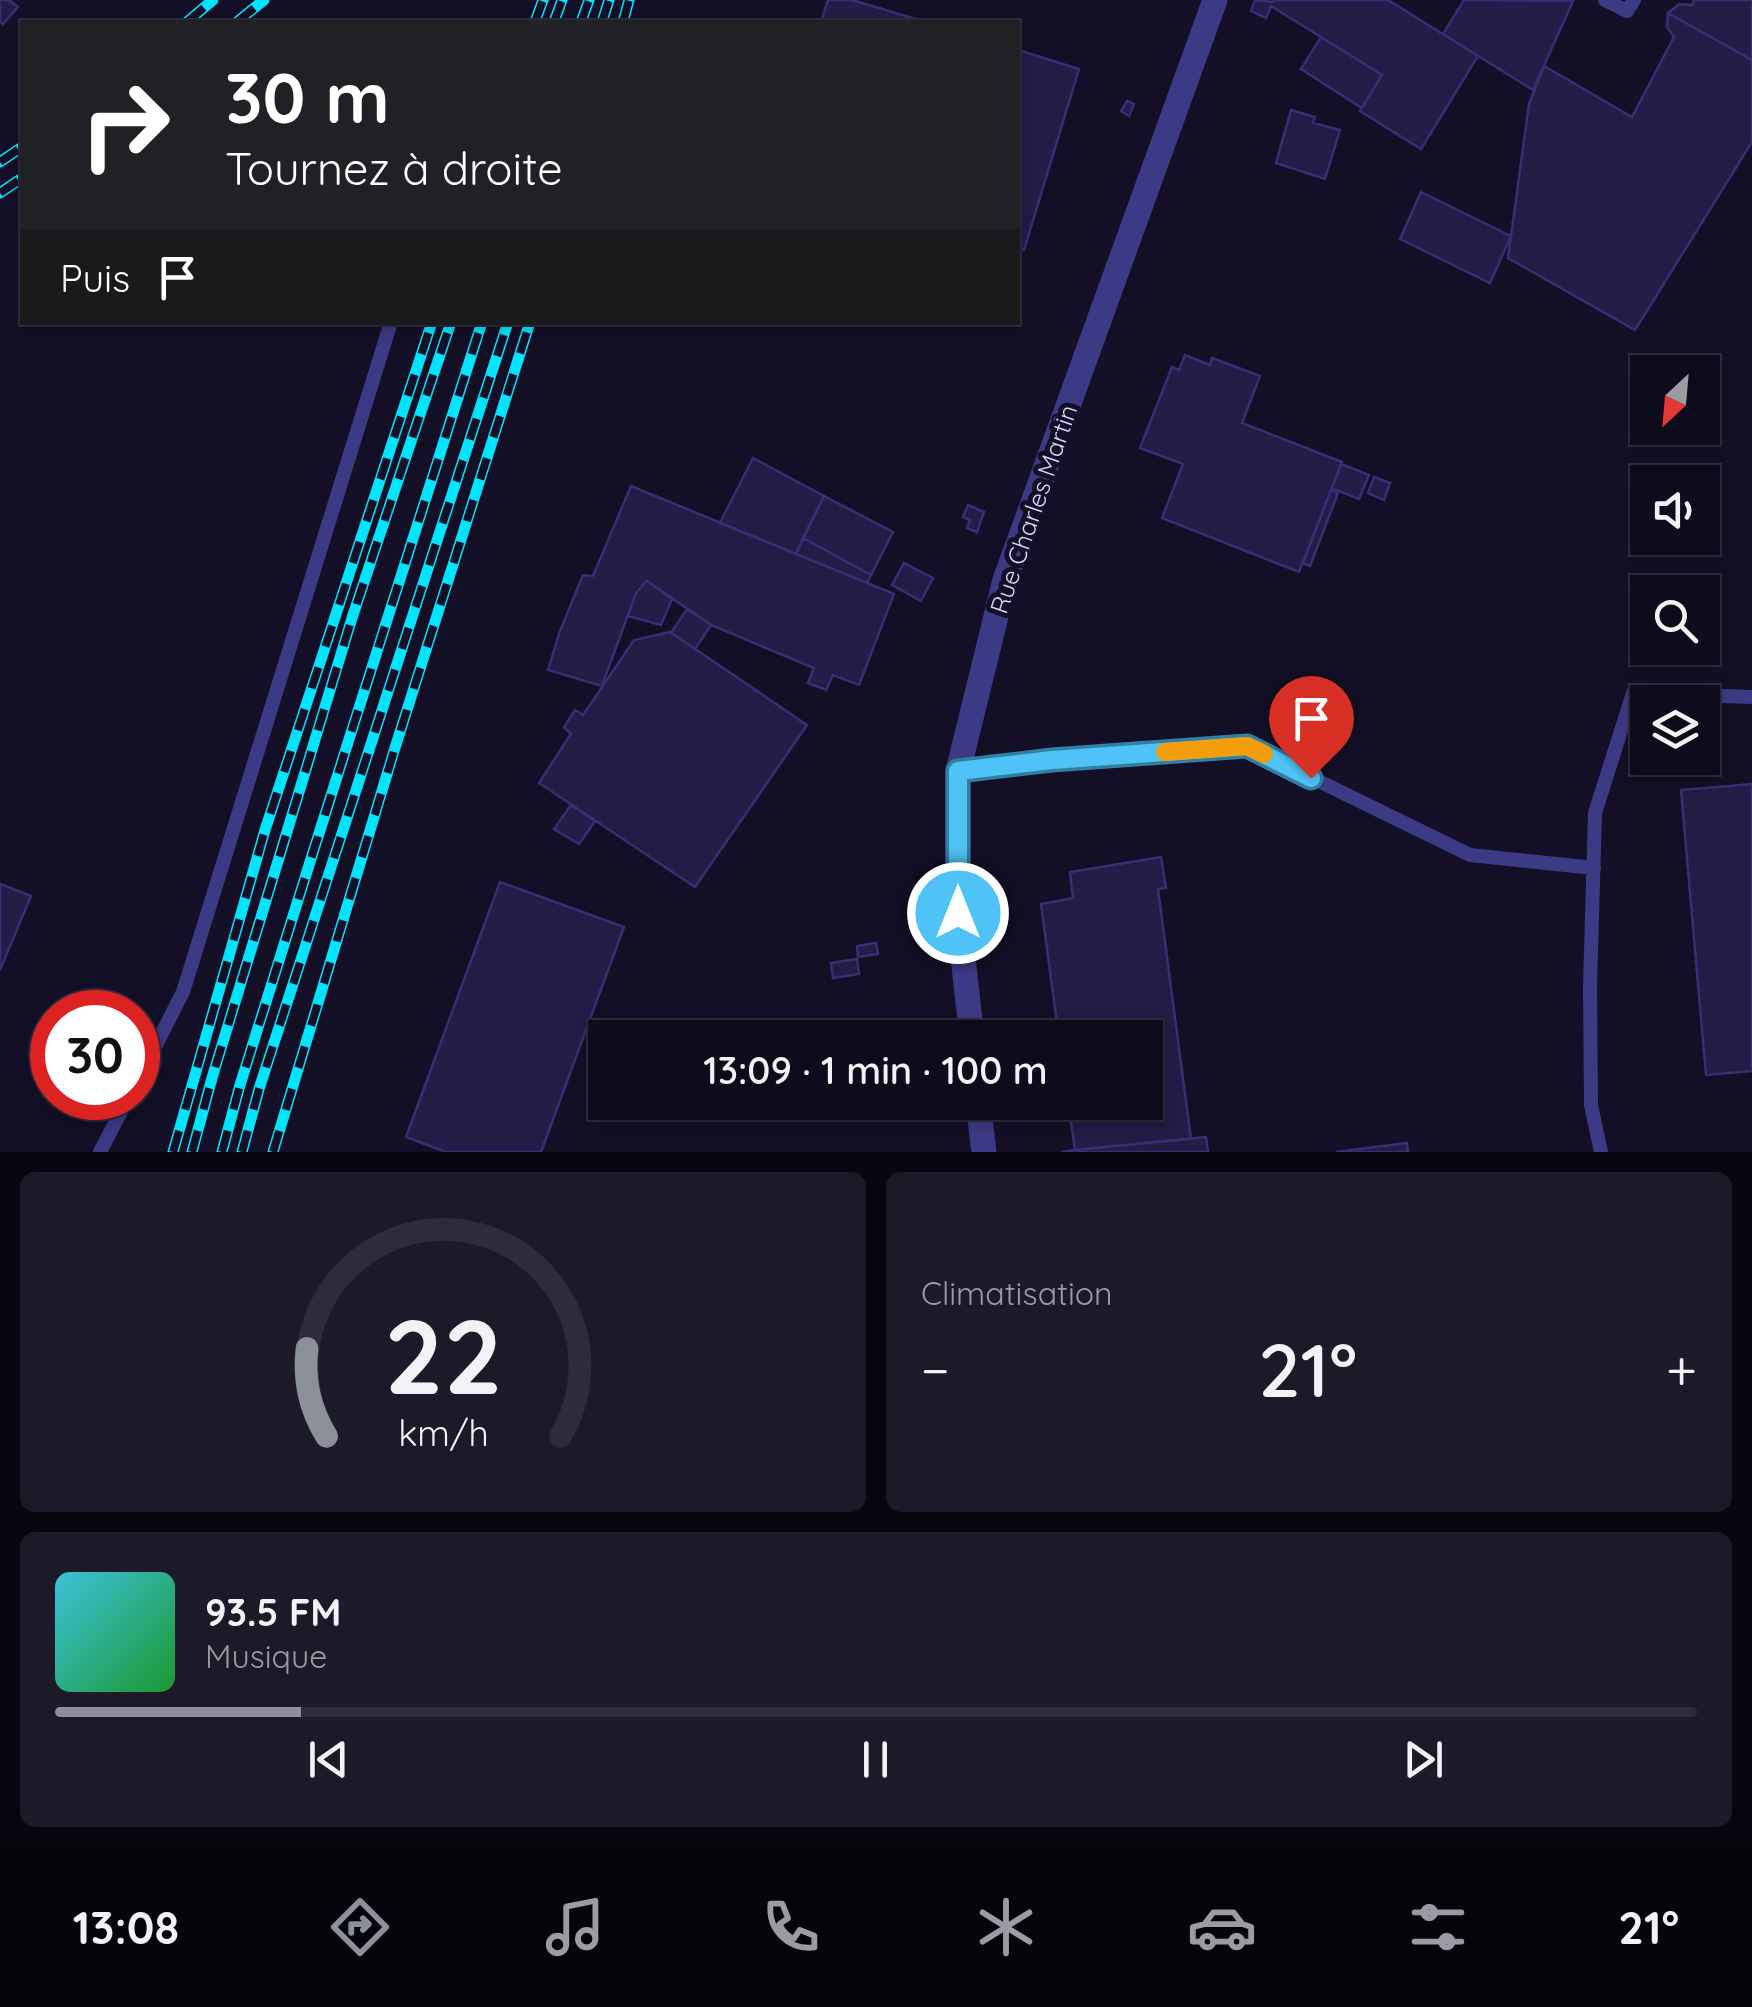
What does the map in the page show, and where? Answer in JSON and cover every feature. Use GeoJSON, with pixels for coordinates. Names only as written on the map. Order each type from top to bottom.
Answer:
{"type":"FeatureCollection","features":[{"type":"Feature","properties":{"kind":"street","name":"Rue Charles Martin"},"geometry":{"type":"LineString","coordinates":[[970,1020],[958,913],[958,771],[1005,580],[1216,0]]}},
{"type":"Feature","properties":{"kind":"street"},"geometry":{"type":"LineString","coordinates":[[980,1120],[984,1152]]}},
{"type":"Feature","properties":{"kind":"lane"},"geometry":{"type":"LineString","coordinates":[[1605,0],[1627,12],[1634,0]]}},
{"type":"Feature","properties":{"kind":"lane"},"geometry":{"type":"LineString","coordinates":[[160,1037],[183,992],[390,325]]}},
{"type":"Feature","properties":{"kind":"lane"},"geometry":{"type":"LineString","coordinates":[[1601,1152],[1591,1106],[1590,986],[1596,814],[1633,693],[1752,697]]}},
{"type":"Feature","properties":{"kind":"lane"},"geometry":{"type":"LineString","coordinates":[[958,771],[1247,746],[1470,855],[1594,868]]}},
{"type":"Feature","properties":{"kind":"lane"},"geometry":{"type":"LineString","coordinates":[[100,1152],[117,1120]]}},
{"type":"Feature","properties":{"kind":"building"},"geometry":{"type":"Polygon","coordinates":[[[0,0],[9,0],[18,7],[3,24],[0,22],[0,0]]]}},
{"type":"Feature","properties":{"kind":"building"},"geometry":{"type":"Polygon","coordinates":[[[828,0],[852,0],[919,20],[822,20],[828,0]]]}},
{"type":"Feature","properties":{"kind":"building"},"geometry":{"type":"Polygon","coordinates":[[[1255,0],[1388,0],[1478,56],[1421,149],[1360,111],[1382,75],[1271,6],[1266,18],[1251,11],[1255,0]]]}},
{"type":"Feature","properties":{"kind":"building"},"geometry":{"type":"Polygon","coordinates":[[[1464,0],[1573,1],[1533,90],[1443,34],[1464,0]]]}},
{"type":"Feature","properties":{"kind":"building"},"geometry":{"type":"Polygon","coordinates":[[[1694,0],[1752,0],[1752,60],[1668,13],[1679,4],[1692,5],[1694,0]]]}},
{"type":"Feature","properties":{"kind":"building"},"geometry":{"type":"Polygon","coordinates":[[[1668,13],[1752,60],[1752,142],[1635,330],[1508,258],[1529,104],[1544,66],[1632,117],[1674,37],[1667,27],[1668,13]]]}},
{"type":"Feature","properties":{"kind":"building"},"geometry":{"type":"Polygon","coordinates":[[[1321,37],[1382,75],[1362,108],[1301,69],[1321,37]]]}},
{"type":"Feature","properties":{"kind":"building"},"geometry":{"type":"Polygon","coordinates":[[[1020,51],[1079,69],[1024,250],[1020,249],[1020,51]]]}},
{"type":"Feature","properties":{"kind":"building"},"geometry":{"type":"Polygon","coordinates":[[[1127,101],[1134,104],[1129,116],[1121,111],[1127,101]]]}},
{"type":"Feature","properties":{"kind":"building"},"geometry":{"type":"Polygon","coordinates":[[[1291,110],[1315,117],[1313,123],[1340,130],[1325,179],[1276,163],[1291,110]]]}},
{"type":"Feature","properties":{"kind":"building"},"geometry":{"type":"Polygon","coordinates":[[[1421,192],[1511,236],[1490,283],[1400,239],[1421,192]]]}},
{"type":"Feature","properties":{"kind":"building"},"geometry":{"type":"Polygon","coordinates":[[[1185,355],[1210,365],[1212,358],[1260,376],[1242,423],[1342,462],[1299,572],[1162,518],[1183,464],[1140,448],[1172,367],[1179,370],[1185,355]]]}},
{"type":"Feature","properties":{"kind":"building"},"geometry":{"type":"Polygon","coordinates":[[[753,458],[824,496],[796,554],[720,523],[753,458]]]}},
{"type":"Feature","properties":{"kind":"building"},"geometry":{"type":"Polygon","coordinates":[[[1341,464],[1369,475],[1359,499],[1332,488],[1341,464]]]}},
{"type":"Feature","properties":{"kind":"building"},"geometry":{"type":"Polygon","coordinates":[[[1374,477],[1390,483],[1384,500],[1368,493],[1374,477]]]}},
{"type":"Feature","properties":{"kind":"building"},"geometry":{"type":"Polygon","coordinates":[[[631,486],[894,594],[859,685],[833,675],[826,690],[808,683],[814,668],[711,625],[647,581],[636,593],[602,686],[548,670],[583,575],[593,576],[631,486]]]}},
{"type":"Feature","properties":{"kind":"building"},"geometry":{"type":"Polygon","coordinates":[[[1331,490],[1338,493],[1310,566],[1303,563],[1331,490]]]}},
{"type":"Feature","properties":{"kind":"building"},"geometry":{"type":"Polygon","coordinates":[[[824,496],[893,532],[871,575],[803,538],[824,496]]]}},
{"type":"Feature","properties":{"kind":"building"},"geometry":{"type":"Polygon","coordinates":[[[968,505],[984,512],[977,532],[967,528],[970,520],[963,517],[968,505]]]}},
{"type":"Feature","properties":{"kind":"building"},"geometry":{"type":"Polygon","coordinates":[[[803,538],[871,575],[867,583],[796,554],[803,538]]]}},
{"type":"Feature","properties":{"kind":"building"},"geometry":{"type":"Polygon","coordinates":[[[904,563],[933,578],[921,601],[892,585],[904,563]]]}},
{"type":"Feature","properties":{"kind":"building"},"geometry":{"type":"Polygon","coordinates":[[[647,581],[672,599],[661,625],[628,616],[636,593],[647,581]]]}},
{"type":"Feature","properties":{"kind":"building"},"geometry":{"type":"Polygon","coordinates":[[[687,609],[711,625],[695,649],[671,633],[687,609]]]}},
{"type":"Feature","properties":{"kind":"building"},"geometry":{"type":"Polygon","coordinates":[[[670,632],[807,725],[695,887],[539,783],[571,734],[564,727],[575,710],[583,715],[634,640],[670,632]]]}},
{"type":"Feature","properties":{"kind":"building"},"geometry":{"type":"Polygon","coordinates":[[[1752,784],[1752,1071],[1706,1075],[1681,790],[1752,784]]]}},
{"type":"Feature","properties":{"kind":"building"},"geometry":{"type":"Polygon","coordinates":[[[571,805],[595,821],[579,844],[554,829],[571,805]]]}},
{"type":"Feature","properties":{"kind":"building"},"geometry":{"type":"Polygon","coordinates":[[[1161,857],[1166,888],[1158,889],[1191,1139],[1075,1150],[1071,1120],[1163,1120],[1163,1020],[1057,1020],[1041,904],[1073,898],[1070,872],[1161,857]]]}},
{"type":"Feature","properties":{"kind":"building"},"geometry":{"type":"Polygon","coordinates":[[[500,882],[624,927],[541,1152],[446,1152],[406,1137],[500,882]]]}},
{"type":"Feature","properties":{"kind":"building"},"geometry":{"type":"Polygon","coordinates":[[[0,884],[31,896],[0,970],[0,884]]]}},
{"type":"Feature","properties":{"kind":"building"},"geometry":{"type":"Polygon","coordinates":[[[876,943],[878,954],[858,957],[857,946],[876,943]]]}},
{"type":"Feature","properties":{"kind":"building"},"geometry":{"type":"Polygon","coordinates":[[[857,959],[859,974],[833,978],[831,963],[857,959]]]}},
{"type":"Feature","properties":{"kind":"building"},"geometry":{"type":"Polygon","coordinates":[[[1206,1137],[1208,1152],[1061,1152],[1075,1150],[1206,1137]]]}},
{"type":"Feature","properties":{"kind":"building"},"geometry":{"type":"Polygon","coordinates":[[[1407,1143],[1408,1152],[1336,1152],[1407,1143]]]}},
{"type":"Feature","properties":{"kind":"railway"},"geometry":{"type":"LineString","coordinates":[[189,20],[213,0]]}},
{"type":"Feature","properties":{"kind":"railway"},"geometry":{"type":"LineString","coordinates":[[239,20],[264,0]]}},
{"type":"Feature","properties":{"kind":"railway"},"geometry":{"type":"LineString","coordinates":[[536,20],[543,0]]}},
{"type":"Feature","properties":{"kind":"railway"},"geometry":{"type":"LineString","coordinates":[[555,20],[562,0]]}},
{"type":"Feature","properties":{"kind":"railway"},"geometry":{"type":"LineString","coordinates":[[582,20],[589,0]]}},
{"type":"Feature","properties":{"kind":"railway"},"geometry":{"type":"LineString","coordinates":[[603,20],[609,0]]}},
{"type":"Feature","properties":{"kind":"railway"},"geometry":{"type":"LineString","coordinates":[[624,20],[629,0]]}},
{"type":"Feature","properties":{"kind":"railway"},"geometry":{"type":"LineString","coordinates":[[0,162],[20,148]]}},
{"type":"Feature","properties":{"kind":"railway"},"geometry":{"type":"LineString","coordinates":[[0,193],[20,179]]}},
{"type":"Feature","properties":{"kind":"railway"},"geometry":{"type":"LineString","coordinates":[[173,1152],[265,830],[431,325]]}},
{"type":"Feature","properties":{"kind":"railway"},"geometry":{"type":"LineString","coordinates":[[192,1152],[352,618],[450,325]]}},
{"type":"Feature","properties":{"kind":"railway"},"geometry":{"type":"LineString","coordinates":[[222,1152],[481,325]]}},
{"type":"Feature","properties":{"kind":"railway"},"geometry":{"type":"LineString","coordinates":[[242,1152],[259,1089],[507,325]]}},
{"type":"Feature","properties":{"kind":"railway"},"geometry":{"type":"LineString","coordinates":[[273,1152],[394,751],[529,325]]}},
{"type":"Feature","properties":{"kind":"slow traffic"},"geometry":{"type":"LineString","coordinates":[[1165,752],[1247,746],[1264,754]]}},
{"type":"Feature","properties":{"kind":"route"},"geometry":{"type":"LineString","coordinates":[[958,913],[958,771],[1247,746],[1311,778]]}}]}
